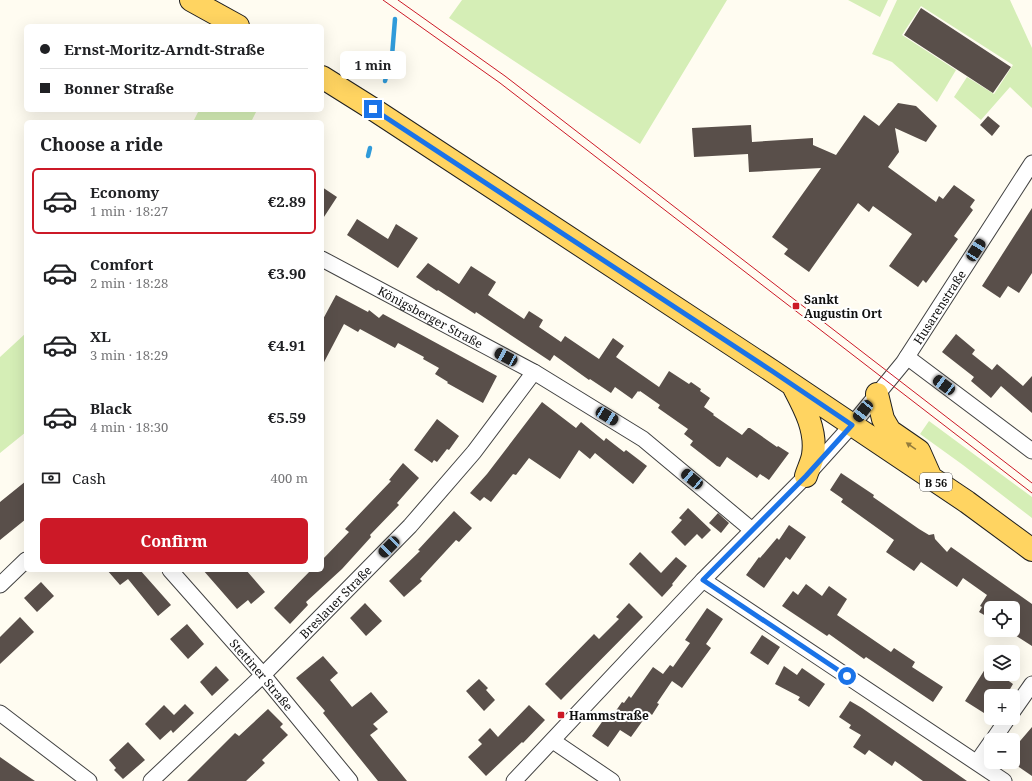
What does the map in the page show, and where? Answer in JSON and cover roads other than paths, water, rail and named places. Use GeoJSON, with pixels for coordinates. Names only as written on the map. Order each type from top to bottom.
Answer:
{"type":"FeatureCollection","features":[{"type":"Feature","properties":{"kind":"main road"},"geometry":{"type":"LineString","coordinates":[[190,0],[234,24]]}},
{"type":"Feature","properties":{"kind":"main road","name":"B 56"},"geometry":{"type":"LineString","coordinates":[[324,78],[792,385],[967,502],[1032,550]]}},
{"type":"Feature","properties":{"kind":"main road"},"geometry":{"type":"LineString","coordinates":[[792,385],[808,416],[813,432],[813,455],[806,476]]}},
{"type":"Feature","properties":{"kind":"main road"},"geometry":{"type":"LineString","coordinates":[[878,394],[883,419],[890,431],[918,451],[931,478]]}},
{"type":"Feature","properties":{"kind":"street","name":"Husarenstraße"},"geometry":{"type":"LineString","coordinates":[[852,425],[907,357],[1032,164]]}},
{"type":"Feature","properties":{"kind":"street","name":"Königsberger Straße"},"geometry":{"type":"LineString","coordinates":[[324,263],[534,372],[644,438],[752,530]]}},
{"type":"Feature","properties":{"kind":"street"},"geometry":{"type":"LineString","coordinates":[[907,357],[1032,451]]}},
{"type":"Feature","properties":{"kind":"street","name":"Breslauer Straße"},"geometry":{"type":"LineString","coordinates":[[151,781],[262,675],[410,526],[474,452],[534,372]]}},
{"type":"Feature","properties":{"kind":"street"},"geometry":{"type":"LineString","coordinates":[[514,781],[703,580],[806,476],[852,425]]}},
{"type":"Feature","properties":{"kind":"street"},"geometry":{"type":"LineString","coordinates":[[0,585],[24,562]]}},
{"type":"Feature","properties":{"kind":"street","name":"Stettiner Straße"},"geometry":{"type":"LineString","coordinates":[[172,572],[262,675],[350,781]]}},
{"type":"Feature","properties":{"kind":"street"},"geometry":{"type":"LineString","coordinates":[[703,580],[1004,781]]}},
{"type":"Feature","properties":{"kind":"street"},"geometry":{"type":"LineString","coordinates":[[1020,701],[1032,684]]}},
{"type":"Feature","properties":{"kind":"street"},"geometry":{"type":"LineString","coordinates":[[0,713],[89,781]]}},
{"type":"Feature","properties":{"kind":"street"},"geometry":{"type":"LineString","coordinates":[[553,741],[612,781]]}},
{"type":"Feature","properties":{"kind":"street"},"geometry":{"type":"LineString","coordinates":[[977,762],[984,752]]}},
{"type":"Feature","properties":{"kind":"waterway"},"geometry":{"type":"LineString","coordinates":[[385,81],[392,56],[395,19]]}},
{"type":"Feature","properties":{"kind":"waterway"},"geometry":{"type":"LineString","coordinates":[[368,156],[370,148]]}},
{"type":"Feature","properties":{"kind":"tram line"},"geometry":{"type":"LineString","coordinates":[[383,0],[500,83],[1032,493]]}},
{"type":"Feature","properties":{"kind":"tram line"},"geometry":{"type":"LineString","coordinates":[[398,0],[505,76],[1032,483]]}},
{"type":"Feature","properties":{"kind":"place","name":"Sankt Augustin Ort"},"geometry":{"type":"Point","coordinates":[796,306]}},
{"type":"Feature","properties":{"kind":"place","name":"Hammstraße"},"geometry":{"type":"Point","coordinates":[561,715]}}]}
